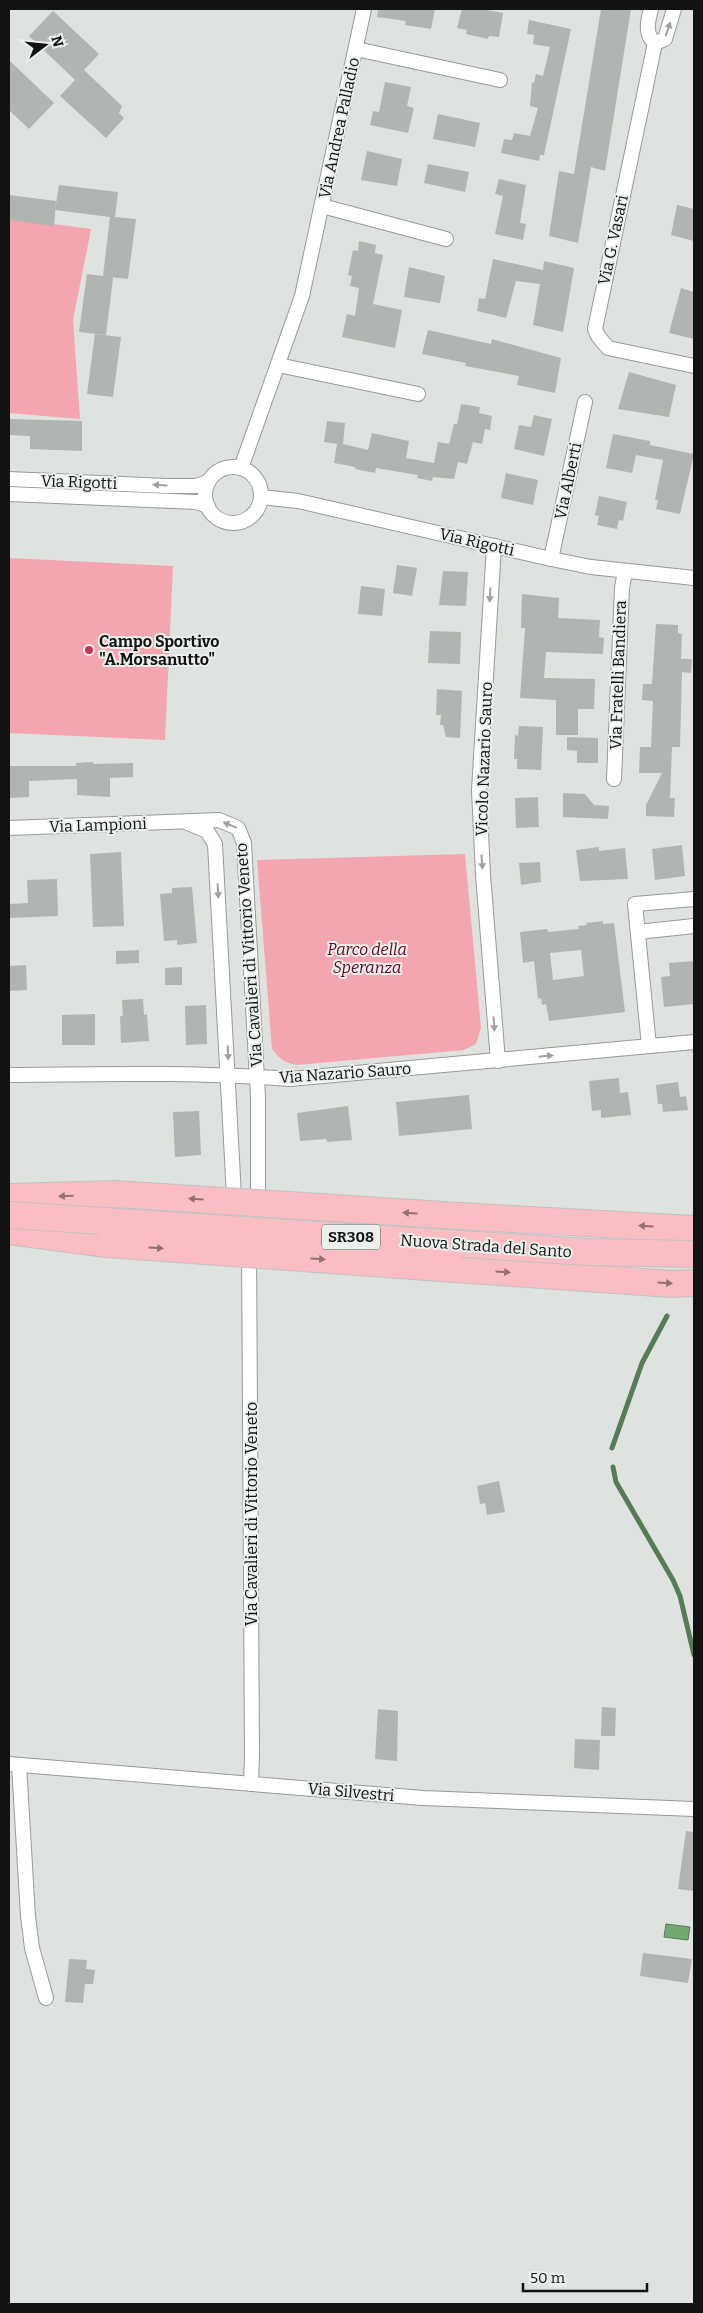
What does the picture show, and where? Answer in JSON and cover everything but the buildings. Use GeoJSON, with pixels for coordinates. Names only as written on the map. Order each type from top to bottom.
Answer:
{"type":"FeatureCollection","features":[{"type":"Feature","properties":{"kind":"highway"},"geometry":{"type":"LineString","coordinates":[[9,1197],[115,1194],[694,1229]]}},
{"type":"Feature","properties":{"kind":"highway","name":"Nuova Strada del Santo"},"geometry":{"type":"LineString","coordinates":[[9,1215],[587,1252],[694,1254]]}},
{"type":"Feature","properties":{"kind":"highway"},"geometry":{"type":"LineString","coordinates":[[9,1231],[107,1244],[672,1284],[694,1283]]}},
{"type":"Feature","properties":{"kind":"street","name":"Via Andrea Palladio"},"geometry":{"type":"LineString","coordinates":[[241,468],[302,296],[364,9]]}},
{"type":"Feature","properties":{"kind":"street","name":"Via G. Vasari"},"geometry":{"type":"LineString","coordinates":[[651,9],[647,30],[650,39],[655,43]]}},
{"type":"Feature","properties":{"kind":"street","name":"Via G. Vasari"},"geometry":{"type":"LineString","coordinates":[[655,43],[665,39],[674,9]]}},
{"type":"Feature","properties":{"kind":"street","name":"Via G. Vasari"},"geometry":{"type":"LineString","coordinates":[[655,43],[596,329],[598,336],[608,348],[694,366]]}},
{"type":"Feature","properties":{"kind":"street","name":"Via Andrea Palladio"},"geometry":{"type":"LineString","coordinates":[[356,49],[500,80]]}},
{"type":"Feature","properties":{"kind":"street","name":"Via Andrea Palladio"},"geometry":{"type":"LineString","coordinates":[[322,206],[446,239]]}},
{"type":"Feature","properties":{"kind":"street"},"geometry":{"type":"LineString","coordinates":[[278,365],[418,394]]}},
{"type":"Feature","properties":{"kind":"street","name":"Via Alberti"},"geometry":{"type":"LineString","coordinates":[[551,559],[585,402]]}},
{"type":"Feature","properties":{"kind":"street","name":"Via Rigotti"},"geometry":{"type":"LineString","coordinates":[[9,479],[196,486],[208,482],[217,472],[224,468],[241,468]]}},
{"type":"Feature","properties":{"kind":"street"},"geometry":{"type":"LineString","coordinates":[[241,468],[258,482],[261,497]]}},
{"type":"Feature","properties":{"kind":"street"},"geometry":{"type":"LineString","coordinates":[[208,482],[205,492],[208,506]]}},
{"type":"Feature","properties":{"kind":"street","name":"Via Rigotti"},"geometry":{"type":"LineString","coordinates":[[9,494],[196,502],[208,506],[219,519],[234,523],[249,518],[259,506],[261,497],[306,503],[551,559],[625,571],[694,578]]}},
{"type":"Feature","properties":{"kind":"street","name":"Vicolo Nazario Sauro"},"geometry":{"type":"LineString","coordinates":[[494,546],[479,790],[483,875],[498,1061]]}},
{"type":"Feature","properties":{"kind":"street","name":"Via Fratelli Bandiera"},"geometry":{"type":"LineString","coordinates":[[614,779],[622,588],[625,571]]}},
{"type":"Feature","properties":{"kind":"street","name":"Via Cavalieri di Vittorio Veneto"},"geometry":{"type":"LineString","coordinates":[[187,823],[201,819],[219,820],[238,828],[244,843],[258,1077],[258,1196],[249,1244],[252,1744],[250,1784]]}},
{"type":"Feature","properties":{"kind":"street","name":"Via Lampioni"},"geometry":{"type":"LineString","coordinates":[[9,828],[187,823]]}},
{"type":"Feature","properties":{"kind":"street","name":"Via Cavalieri di Vittorio Veneto"},"geometry":{"type":"LineString","coordinates":[[187,823],[207,831],[216,844],[234,1196],[249,1244]]}},
{"type":"Feature","properties":{"kind":"street"},"geometry":{"type":"LineString","coordinates":[[649,1046],[635,904],[694,899]]}},
{"type":"Feature","properties":{"kind":"street"},"geometry":{"type":"LineString","coordinates":[[638,932],[694,926]]}},
{"type":"Feature","properties":{"kind":"street","name":"Via Nazario Sauro"},"geometry":{"type":"LineString","coordinates":[[9,1076],[229,1074],[290,1079],[694,1042]]}},
{"type":"Feature","properties":{"kind":"street"},"geometry":{"type":"LineString","coordinates":[[14,1765],[32,1948],[46,1998]]}},
{"type":"Feature","properties":{"kind":"street","name":"Via Silvestri"},"geometry":{"type":"LineString","coordinates":[[14,1765],[423,1798],[694,1809]]}},
{"type":"Feature","properties":{"kind":"green space"},"geometry":{"type":"Polygon","coordinates":[[[9,218],[91,229],[73,320],[80,419],[9,413],[9,218]]]}},
{"type":"Feature","properties":{"kind":"green space","name":"Campo Sportivo \"A.Morsanutto\""},"geometry":{"type":"Polygon","coordinates":[[[9,558],[173,566],[165,740],[9,733],[9,558]]]}},
{"type":"Feature","properties":{"kind":"green space","name":"Parco della Speranza"},"geometry":{"type":"Polygon","coordinates":[[[465,854],[481,1028],[476,1044],[464,1050],[297,1065],[285,1062],[280,1058],[272,1049],[257,860],[465,854]]]}},
{"type":"Feature","properties":{"kind":"shaded area"},"geometry":{"type":"Polygon","coordinates":[[[666,1924],[690,1927],[688,1940],[664,1937],[666,1924]]]}},
{"type":"Feature","properties":{"kind":"waterway"},"geometry":{"type":"LineString","coordinates":[[612,1448],[642,1363],[667,1316]]}},
{"type":"Feature","properties":{"kind":"waterway"},"geometry":{"type":"LineString","coordinates":[[613,1467],[616,1482],[673,1580],[680,1596],[694,1655]]}},
{"type":"Feature","properties":{"kind":"place","name":"Campo Sportivo \"A.Morsanutto\""},"geometry":{"type":"Point","coordinates":[89,650]}}]}
